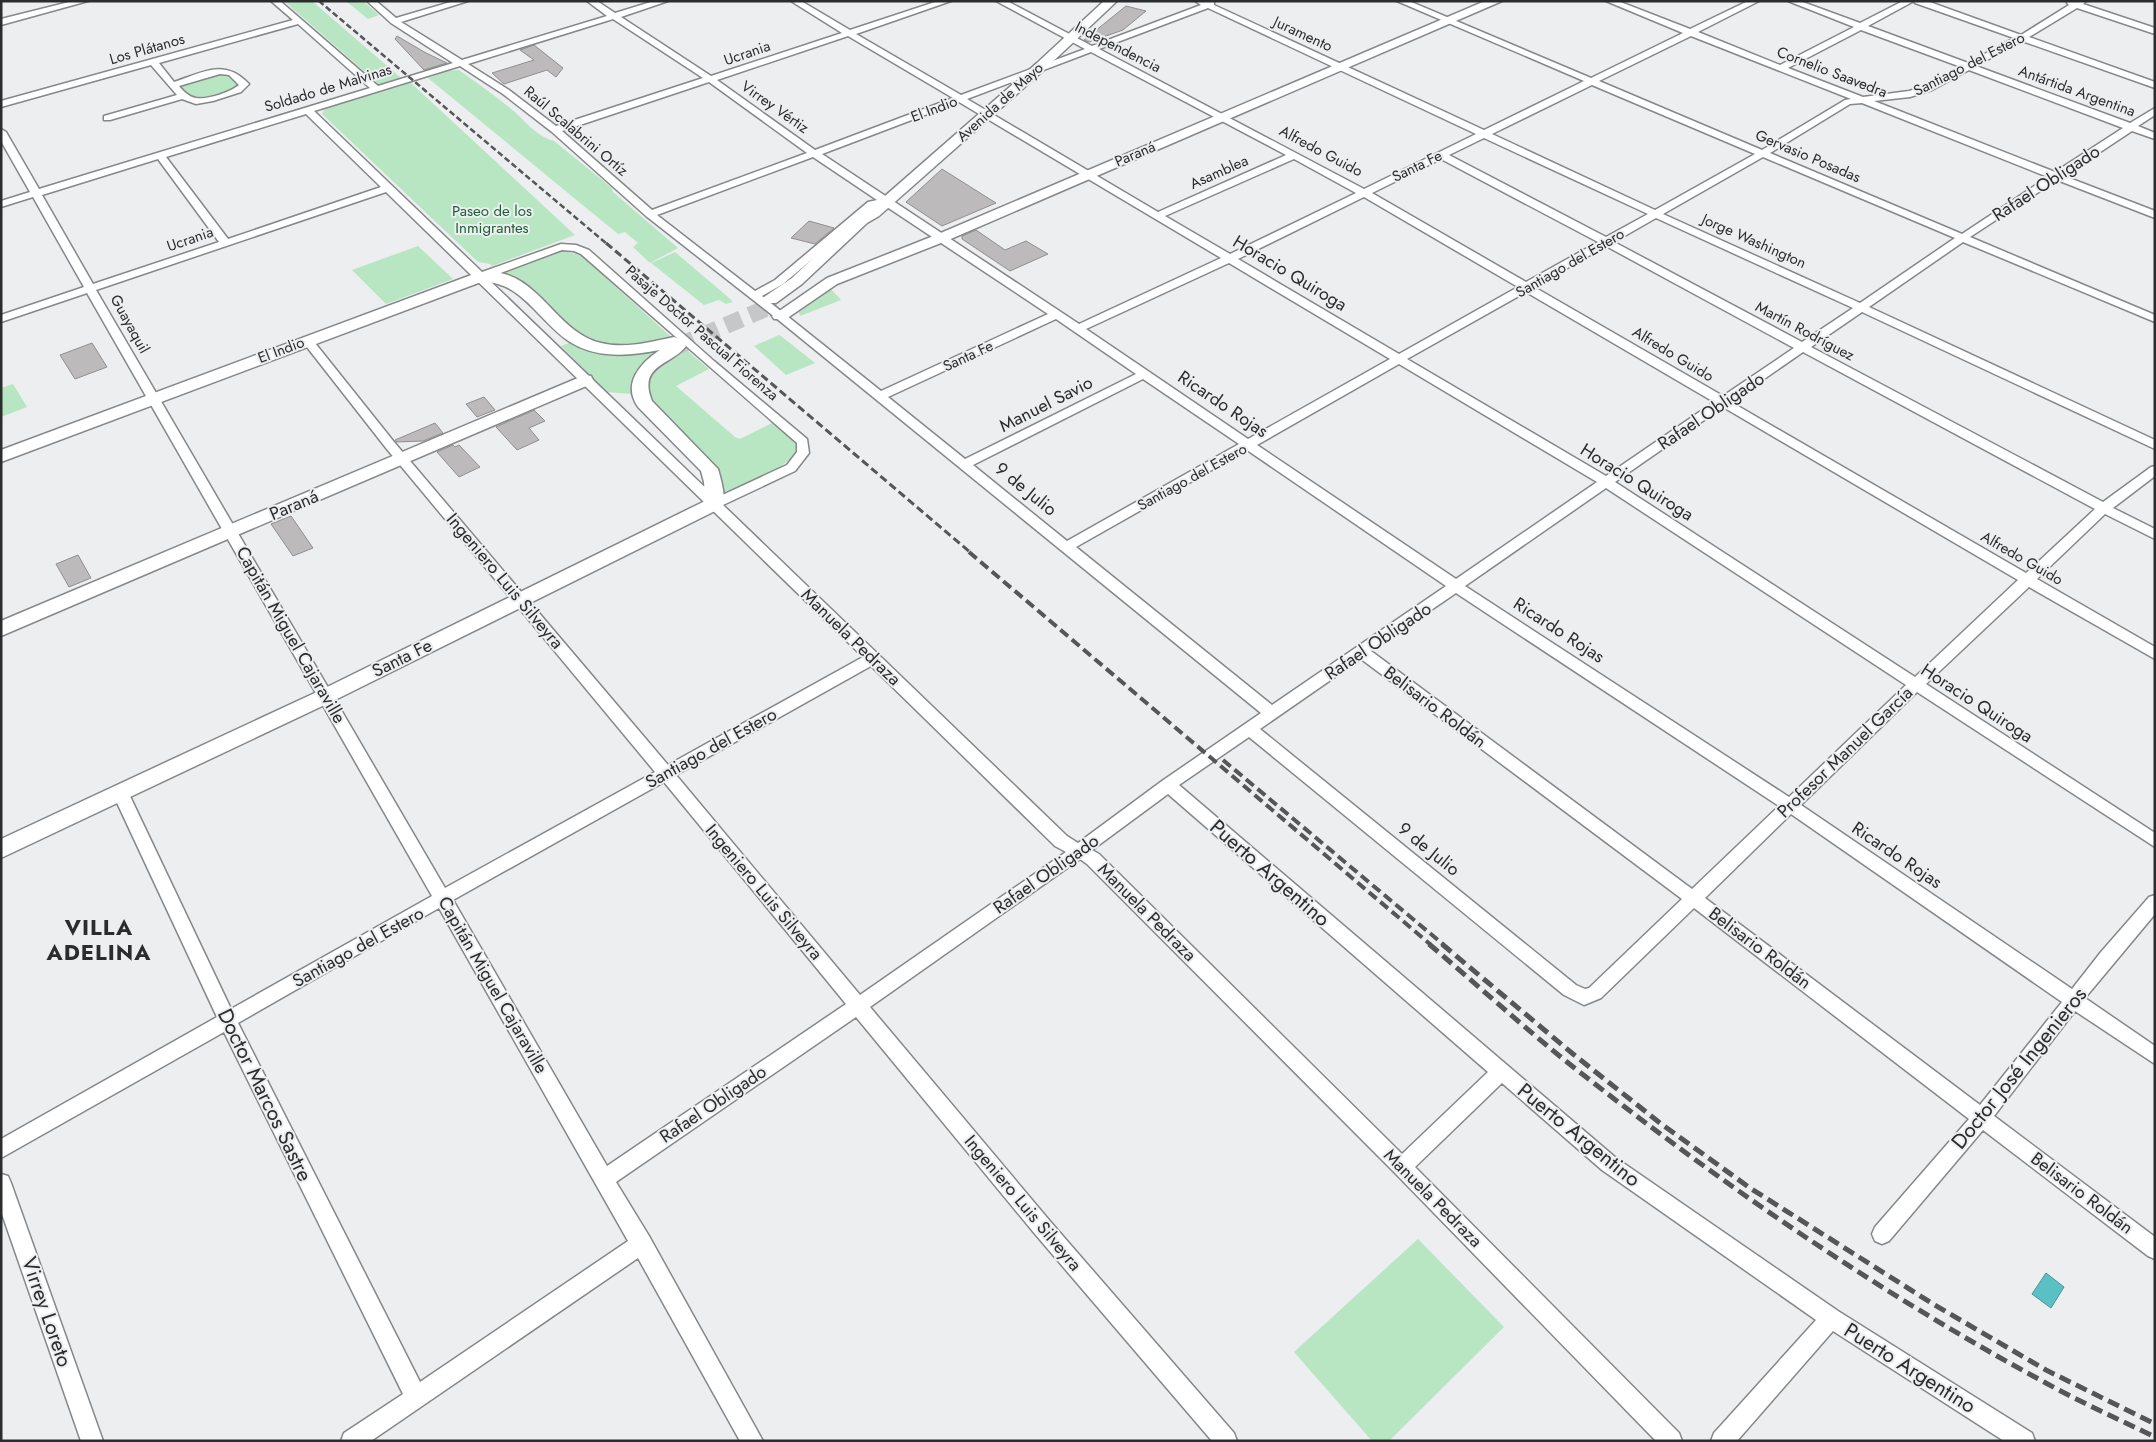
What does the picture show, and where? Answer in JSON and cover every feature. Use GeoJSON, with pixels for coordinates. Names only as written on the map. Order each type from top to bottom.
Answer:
{"type":"FeatureCollection","features":[{"type":"Feature","properties":{"kind":"street"},"geometry":{"type":"LineString","coordinates":[[1,22],[84,1]]}},
{"type":"Feature","properties":{"kind":"street"},"geometry":{"type":"LineString","coordinates":[[275,1],[300,21],[376,90]]}},
{"type":"Feature","properties":{"kind":"street","name":"Raúl Scalabrini Ortíz"},"geometry":{"type":"LineString","coordinates":[[371,1],[394,20],[506,92],[555,130],[650,214],[754,296]]}},
{"type":"Feature","properties":{"kind":"street"},"geometry":{"type":"LineString","coordinates":[[394,20],[464,1]]}},
{"type":"Feature","properties":{"kind":"street","name":"Virrey Vértiz"},"geometry":{"type":"LineString","coordinates":[[591,1],[712,80],[815,154],[888,200],[941,238]]}},
{"type":"Feature","properties":{"kind":"street","name":"Soldado de Malvinas"},"geometry":{"type":"LineString","coordinates":[[1,204],[664,1]]}},
{"type":"Feature","properties":{"kind":"street"},"geometry":{"type":"LineString","coordinates":[[795,1],[1088,174]]}},
{"type":"Feature","properties":{"kind":"street","name":"Ucrania"},"geometry":{"type":"LineString","coordinates":[[555,130],[712,80],[947,1]]}},
{"type":"Feature","properties":{"kind":"street","name":"Independencia"},"geometry":{"type":"LineString","coordinates":[[1000,1],[1223,117]]}},
{"type":"Feature","properties":{"kind":"street","name":"Avenida de Mayo"},"geometry":{"type":"LineString","coordinates":[[775,307],[801,288],[872,222],[874,213],[888,200],[1041,66],[1111,1]]}},
{"type":"Feature","properties":{"kind":"street","name":"El Indio"},"geometry":{"type":"LineString","coordinates":[[650,214],[960,99],[1041,66],[1091,49],[1203,3],[1217,1]]}},
{"type":"Feature","properties":{"kind":"street","name":"Gervasio Posadas"},"geometry":{"type":"LineString","coordinates":[[1401,1],[2155,319]]}},
{"type":"Feature","properties":{"kind":"street","name":"Paraná"},"geometry":{"type":"LineString","coordinates":[[775,307],[832,281],[941,238],[1496,1]]}},
{"type":"Feature","properties":{"kind":"street","name":"Cornelio Saavedra"},"geometry":{"type":"LineString","coordinates":[[1610,1],[2155,215]]}},
{"type":"Feature","properties":{"kind":"street","name":"Santa Fe"},"geometry":{"type":"LineString","coordinates":[[1078,329],[1229,259],[1755,1]]}},
{"type":"Feature","properties":{"kind":"street","name":"Antártida Argentina"},"geometry":{"type":"LineString","coordinates":[[1792,1],[2155,136]]}},
{"type":"Feature","properties":{"kind":"street"},"geometry":{"type":"LineString","coordinates":[[1781,68],[1910,1]]}},
{"type":"Feature","properties":{"kind":"street"},"geometry":{"type":"LineString","coordinates":[[1918,1],[2155,85]]}},
{"type":"Feature","properties":{"kind":"street"},"geometry":{"type":"LineString","coordinates":[[2075,2],[2155,31]]}},
{"type":"Feature","properties":{"kind":"street","name":"Santiago del Estero"},"geometry":{"type":"LineString","coordinates":[[1066,547],[1608,242],[1848,102],[1910,94],[1929,88],[2023,37],[2075,2]]}},
{"type":"Feature","properties":{"kind":"street","name":"Juramento"},"geometry":{"type":"LineString","coordinates":[[1203,3],[1340,67]]}},
{"type":"Feature","properties":{"kind":"street","name":"Los Plátanos"},"geometry":{"type":"LineString","coordinates":[[1,104],[300,21]]}},
{"type":"Feature","properties":{"kind":"street"},"geometry":{"type":"LineString","coordinates":[[153,62],[183,96],[195,101],[236,92],[244,84],[231,73],[216,72],[174,85]]}},
{"type":"Feature","properties":{"kind":"street","name":"Jorge Washington"},"geometry":{"type":"LineString","coordinates":[[1340,67],[2155,445]]}},
{"type":"Feature","properties":{"kind":"street"},"geometry":{"type":"LineString","coordinates":[[107,118],[183,96]]}},
{"type":"Feature","properties":{"kind":"street","name":"Manuela Pedraza"},"geometry":{"type":"LineString","coordinates":[[308,110],[1061,841],[1093,859],[1402,1167],[1671,1441]]}},
{"type":"Feature","properties":{"kind":"street","name":"Rafael Obligado"},"geometry":{"type":"LineString","coordinates":[[605,1178],[859,1006],[1080,851],[1168,785],[1457,587],[1606,482],[1962,238],[2155,111]]}},
{"type":"Feature","properties":{"kind":"street","name":"Alfredo Guido"},"geometry":{"type":"LineString","coordinates":[[1223,117],[1363,192],[2155,654]]}},
{"type":"Feature","properties":{"kind":"street","name":"Guayaquil"},"geometry":{"type":"LineString","coordinates":[[1,132],[231,532]]}},
{"type":"Feature","properties":{"kind":"street","name":"Martín Rodríguez"},"geometry":{"type":"LineString","coordinates":[[1440,154],[2155,535]]}},
{"type":"Feature","properties":{"kind":"street","name":"Asamblea"},"geometry":{"type":"LineString","coordinates":[[1157,216],[1294,155]]}},
{"type":"Feature","properties":{"kind":"street"},"geometry":{"type":"LineString","coordinates":[[160,156],[226,243]]}},
{"type":"Feature","properties":{"kind":"street","name":"Horacio Quiroga"},"geometry":{"type":"LineString","coordinates":[[1088,174],[1606,482],[2155,841]]}},
{"type":"Feature","properties":{"kind":"street","name":"Ucrania"},"geometry":{"type":"LineString","coordinates":[[1,319],[388,188]]}},
{"type":"Feature","properties":{"kind":"street","name":"Avenida de Mayo"},"geometry":{"type":"LineString","coordinates":[[754,296],[779,282],[872,204],[888,200]]}},
{"type":"Feature","properties":{"kind":"street","name":"Ricardo Rojas"},"geometry":{"type":"LineString","coordinates":[[941,238],[1457,587],[1789,805],[2155,1056]]}},
{"type":"Feature","properties":{"kind":"street","name":"El Indio"},"geometry":{"type":"LineString","coordinates":[[1,456],[307,340],[561,247]]}},
{"type":"Feature","properties":{"kind":"street","name":"Pasaje Doctor Pascual Fiorenza"},"geometry":{"type":"LineString","coordinates":[[561,247],[576,248],[585,252],[710,363],[804,442],[803,453],[798,459]]}},
{"type":"Feature","properties":{"kind":"street"},"geometry":{"type":"LineString","coordinates":[[479,277],[497,277],[516,284],[571,335],[591,345],[624,350],[640,350],[676,344],[651,364],[642,376],[639,394],[644,403],[709,469],[714,482],[714,504]]}},
{"type":"Feature","properties":{"kind":"street","name":"9 de Julio"},"geometry":{"type":"LineString","coordinates":[[754,296],[775,307],[879,397],[1273,714]]}},
{"type":"Feature","properties":{"kind":"street","name":"Santa Fe"},"geometry":{"type":"LineString","coordinates":[[879,397],[1056,315]]}},
{"type":"Feature","properties":{"kind":"street","name":"Ingeniero Luis Silveyra"},"geometry":{"type":"LineString","coordinates":[[307,340],[402,459],[1042,1227],[1226,1441]]}},
{"type":"Feature","properties":{"kind":"street","name":"Manuel Savio"},"geometry":{"type":"LineString","coordinates":[[964,465],[1144,374]]}},
{"type":"Feature","properties":{"kind":"street","name":"Paraná"},"geometry":{"type":"LineString","coordinates":[[1,629],[585,380]]}},
{"type":"Feature","properties":{"kind":"street","name":"Santa Fe"},"geometry":{"type":"LineString","coordinates":[[1,849],[326,696],[714,504],[791,468],[798,459]]}},
{"type":"Feature","properties":{"kind":"street","name":"Profesor Manuel García"},"geometry":{"type":"LineString","coordinates":[[1584,997],[1595,993],[1789,805],[2104,508],[2155,470]]}},
{"type":"Feature","properties":{"kind":"street","name":"Capitán Miguel Cajaraville"},"geometry":{"type":"LineString","coordinates":[[231,532],[605,1178],[752,1441]]}},
{"type":"Feature","properties":{"kind":"street","name":"Belisario Roldán"},"geometry":{"type":"LineString","coordinates":[[1362,652],[1694,898],[2155,1248]]}},
{"type":"Feature","properties":{"kind":"street","name":"Santiago del Estero"},"geometry":{"type":"LineString","coordinates":[[1,1149],[227,1020],[873,658]]}},
{"type":"Feature","properties":{"kind":"street","name":"9 de Julio"},"geometry":{"type":"LineString","coordinates":[[1250,729],[1563,984],[1584,997]]}},
{"type":"Feature","properties":{"kind":"street","name":"Puerto Argentino"},"geometry":{"type":"LineString","coordinates":[[1168,785],[1609,1164],[1831,1318],[2024,1441]]}},
{"type":"Feature","properties":{"kind":"street","name":"Doctor Marcos Sastre"},"geometry":{"type":"LineString","coordinates":[[120,792],[227,1020],[416,1397]]}},
{"type":"Feature","properties":{"kind":"street","name":"Doctor José Ingenieros"},"geometry":{"type":"LineString","coordinates":[[1882,1234],[1982,1117],[2107,957],[2155,902]]}},
{"type":"Feature","properties":{"kind":"street"},"geometry":{"type":"LineString","coordinates":[[1402,1167],[1501,1072]]}},
{"type":"Feature","properties":{"kind":"street","name":"Virrey Loreto"},"geometry":{"type":"LineString","coordinates":[[1,1183],[92,1441]]}},
{"type":"Feature","properties":{"kind":"street"},"geometry":{"type":"LineString","coordinates":[[361,1438],[416,1397],[642,1243]]}},
{"type":"Feature","properties":{"kind":"street"},"geometry":{"type":"LineString","coordinates":[[1722,1441],[1831,1318]]}},
{"type":"Feature","properties":{"kind":"green space"},"geometry":{"type":"Polygon","coordinates":[[[284,1],[312,1],[401,78],[380,85],[284,1]]]}},
{"type":"Feature","properties":{"kind":"green space"},"geometry":{"type":"Polygon","coordinates":[[[346,1],[363,1],[379,15],[368,19],[346,1]]]}},
{"type":"Feature","properties":{"kind":"green space"},"geometry":{"type":"Polygon","coordinates":[[[459,70],[510,108],[535,131],[554,141],[612,188],[613,192],[678,248],[650,263],[633,247],[638,243],[625,232],[618,234],[428,78],[448,71],[459,70]]]}},
{"type":"Feature","properties":{"kind":"green space"},"geometry":{"type":"Polygon","coordinates":[[[215,75],[229,75],[238,84],[229,92],[208,97],[188,95],[180,85],[215,75]]]}},
{"type":"Feature","properties":{"kind":"green space","name":"Paseo de los Inmigrantes"},"geometry":{"type":"Polygon","coordinates":[[[411,83],[575,235],[492,266],[478,262],[322,114],[325,109],[411,83]]]}},
{"type":"Feature","properties":{"kind":"green space"},"geometry":{"type":"Polygon","coordinates":[[[418,246],[453,279],[386,304],[352,270],[418,246]]]}},
{"type":"Feature","properties":{"kind":"green space"},"geometry":{"type":"Polygon","coordinates":[[[563,251],[581,255],[670,336],[635,344],[611,345],[600,343],[578,333],[527,287],[512,278],[496,273],[551,252],[563,251]]]}},
{"type":"Feature","properties":{"kind":"green space"},"geometry":{"type":"Polygon","coordinates":[[[675,252],[733,302],[726,304],[719,300],[704,305],[651,263],[675,252]]]}},
{"type":"Feature","properties":{"kind":"green space"},"geometry":{"type":"Polygon","coordinates":[[[831,289],[841,300],[800,316],[799,312],[831,289]]]}},
{"type":"Feature","properties":{"kind":"green space"},"geometry":{"type":"Polygon","coordinates":[[[779,335],[815,363],[786,375],[754,346],[779,335]]]}},
{"type":"Feature","properties":{"kind":"green space"},"geometry":{"type":"Polygon","coordinates":[[[569,343],[591,352],[604,354],[672,344],[633,380],[632,394],[606,392],[561,346],[569,343]]]}},
{"type":"Feature","properties":{"kind":"green space"},"geometry":{"type":"Polygon","coordinates":[[[683,347],[709,369],[676,386],[735,437],[740,439],[774,422],[797,446],[794,454],[787,462],[755,481],[724,494],[721,491],[721,480],[716,468],[708,457],[662,414],[650,398],[647,383],[656,366],[683,347]]]}},
{"type":"Feature","properties":{"kind":"green space"},"geometry":{"type":"Polygon","coordinates":[[[13,384],[27,407],[1,417],[1,388],[13,384]]]}},
{"type":"Feature","properties":{"kind":"green space"},"geometry":{"type":"Polygon","coordinates":[[[1418,1239],[1504,1327],[1389,1441],[1372,1441],[1294,1352],[1418,1239]]]}},
{"type":"Feature","properties":{"kind":"water"},"geometry":{"type":"Polygon","coordinates":[[[2046,1273],[2064,1287],[2051,1308],[2032,1294],[2046,1273]]]}},
{"type":"Feature","properties":{"kind":"building"},"geometry":{"type":"Polygon","coordinates":[[[1126,6],[1146,11],[1123,30],[1089,42],[1084,40],[1126,6]]]}},
{"type":"Feature","properties":{"kind":"building"},"geometry":{"type":"Polygon","coordinates":[[[397,36],[447,63],[424,70],[395,39],[397,36]]]}},
{"type":"Feature","properties":{"kind":"building"},"geometry":{"type":"Polygon","coordinates":[[[534,45],[563,68],[556,77],[547,70],[504,84],[492,73],[534,60],[520,50],[534,45]]]}},
{"type":"Feature","properties":{"kind":"building"},"geometry":{"type":"Polygon","coordinates":[[[942,169],[996,203],[942,226],[906,202],[942,169]]]}},
{"type":"Feature","properties":{"kind":"building"},"geometry":{"type":"Polygon","coordinates":[[[809,221],[834,228],[815,244],[791,238],[809,221]]]}},
{"type":"Feature","properties":{"kind":"building"},"geometry":{"type":"Polygon","coordinates":[[[976,230],[1005,250],[1026,241],[1048,254],[1010,271],[962,239],[962,236],[976,230]]]}},
{"type":"Feature","properties":{"kind":"building"},"geometry":{"type":"Polygon","coordinates":[[[92,343],[107,367],[75,379],[60,355],[92,343]]]}},
{"type":"Feature","properties":{"kind":"building"},"geometry":{"type":"Polygon","coordinates":[[[484,397],[495,410],[477,417],[466,404],[484,397]]]}},
{"type":"Feature","properties":{"kind":"building"},"geometry":{"type":"Polygon","coordinates":[[[534,410],[545,421],[529,428],[539,440],[517,450],[496,427],[534,410]]]}},
{"type":"Feature","properties":{"kind":"building"},"geometry":{"type":"Polygon","coordinates":[[[435,423],[443,433],[423,441],[396,442],[395,440],[435,423]]]}},
{"type":"Feature","properties":{"kind":"building"},"geometry":{"type":"Polygon","coordinates":[[[453,445],[455,447],[459,445],[480,467],[459,477],[437,452],[453,445]]]}},
{"type":"Feature","properties":{"kind":"building"},"geometry":{"type":"Polygon","coordinates":[[[291,516],[313,548],[293,556],[271,524],[291,516]]]}},
{"type":"Feature","properties":{"kind":"building"},"geometry":{"type":"Polygon","coordinates":[[[78,555],[91,578],[69,587],[56,564],[78,555]]]}},
{"type":"Feature","properties":{"kind":"tunnel"},"geometry":{"type":"LineString","coordinates":[[678,346],[776,304]]}},
{"type":"Feature","properties":{"kind":"railway"},"geometry":{"type":"LineString","coordinates":[[319,1],[607,244]]}},
{"type":"Feature","properties":{"kind":"railway"},"geometry":{"type":"LineString","coordinates":[[606,243],[971,553]]}},
{"type":"Feature","properties":{"kind":"railway"},"geometry":{"type":"LineString","coordinates":[[969,552],[1431,945]]}},
{"type":"Feature","properties":{"kind":"railway"},"geometry":{"type":"LineString","coordinates":[[1223,760],[1444,945]]}},
{"type":"Feature","properties":{"kind":"railway"},"geometry":{"type":"LineString","coordinates":[[1429,944],[1567,1062],[1740,1192],[1859,1272],[1981,1347],[2071,1396],[2155,1437]]}},
{"type":"Feature","properties":{"kind":"railway"},"geometry":{"type":"LineString","coordinates":[[1442,944],[1573,1054],[1660,1123],[1750,1188],[1933,1304],[2046,1370],[2155,1424]]}},
{"type":"Feature","properties":{"kind":"district","name":"VILLA ADELINA"},"geometry":{"type":"Point","coordinates":[99,940]}}]}
